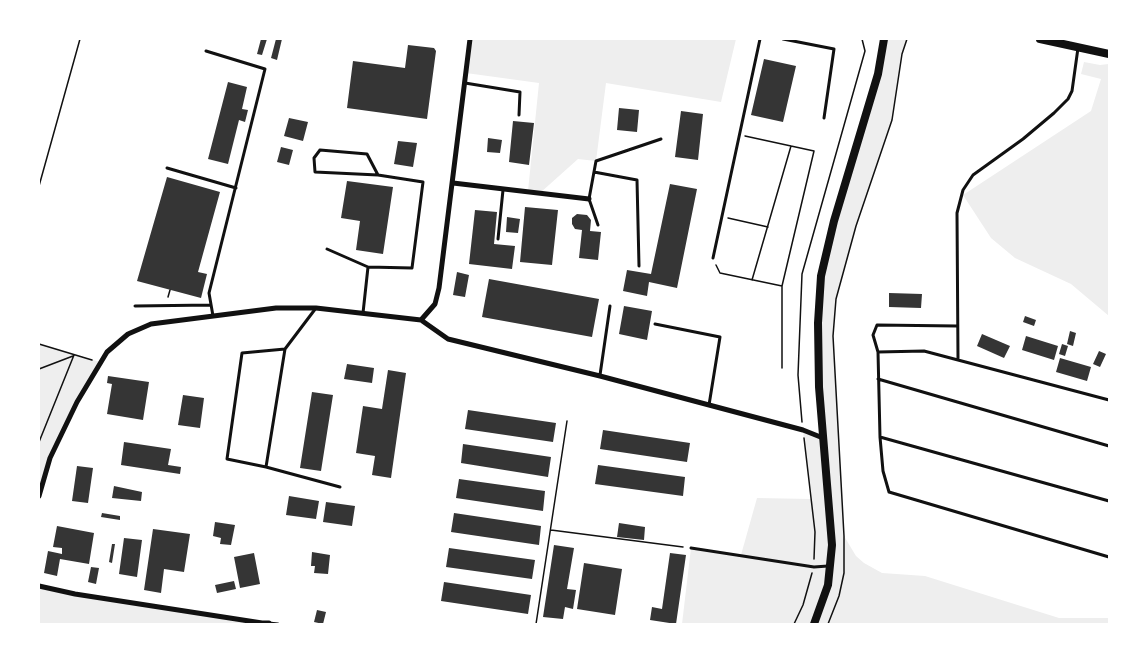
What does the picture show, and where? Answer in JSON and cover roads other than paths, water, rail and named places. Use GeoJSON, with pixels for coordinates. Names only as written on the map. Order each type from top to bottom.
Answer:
{"type":"FeatureCollection","features":[{"type":"Feature","properties":{"kind":"main road"},"geometry":{"type":"LineString","coordinates":[[814,624],[828,585],[832,545],[823,438],[818,323],[821,276],[834,221],[878,74],[884,39]]}},
{"type":"Feature","properties":{"kind":"main road"},"geometry":{"type":"LineString","coordinates":[[1040,39],[1078,43],[1109,54]]}},
{"type":"Feature","properties":{"kind":"street"},"geometry":{"type":"LineString","coordinates":[[421,320],[435,304],[439,288],[470,39]]}},
{"type":"Feature","properties":{"kind":"street"},"geometry":{"type":"LineString","coordinates":[[453,183],[589,199]]}},
{"type":"Feature","properties":{"kind":"street"},"geometry":{"type":"LineString","coordinates":[[39,496],[50,458],[77,402],[107,352],[128,334],[151,324],[276,308],[316,308],[421,320],[448,339],[600,376],[709,407],[803,430],[823,438]]}},
{"type":"Feature","properties":{"kind":"street"},"geometry":{"type":"LineString","coordinates":[[39,586],[75,594],[269,623]]}},
{"type":"Feature","properties":{"kind":"lane"},"geometry":{"type":"LineString","coordinates":[[713,258],[760,39]]}},
{"type":"Feature","properties":{"kind":"lane"},"geometry":{"type":"LineString","coordinates":[[783,39],[834,50],[824,118]]}},
{"type":"Feature","properties":{"kind":"lane"},"geometry":{"type":"LineString","coordinates":[[958,360],[957,213],[963,190],[973,175],[1023,139],[1068,99],[1074,84],[1078,43]]}},
{"type":"Feature","properties":{"kind":"lane"},"geometry":{"type":"LineString","coordinates":[[206,51],[266,69],[209,293],[213,316]]}},
{"type":"Feature","properties":{"kind":"lane"},"geometry":{"type":"LineString","coordinates":[[465,83],[520,92],[519,115]]}},
{"type":"Feature","properties":{"kind":"lane"},"geometry":{"type":"LineString","coordinates":[[598,225],[589,199],[596,161],[661,139]]}},
{"type":"Feature","properties":{"kind":"lane"},"geometry":{"type":"LineString","coordinates":[[327,249],[368,267],[411,268],[423,182],[378,175],[315,172],[314,158],[320,150],[367,154],[378,175]]}},
{"type":"Feature","properties":{"kind":"lane"},"geometry":{"type":"LineString","coordinates":[[167,168],[236,188]]}},
{"type":"Feature","properties":{"kind":"lane"},"geometry":{"type":"LineString","coordinates":[[594,172],[637,180],[639,266]]}},
{"type":"Feature","properties":{"kind":"lane"},"geometry":{"type":"LineString","coordinates":[[498,239],[503,188]]}},
{"type":"Feature","properties":{"kind":"lane"},"geometry":{"type":"LineString","coordinates":[[363,313],[368,267]]}},
{"type":"Feature","properties":{"kind":"lane"},"geometry":{"type":"LineString","coordinates":[[135,306],[211,305]]}},
{"type":"Feature","properties":{"kind":"lane"},"geometry":{"type":"LineString","coordinates":[[600,376],[610,306]]}},
{"type":"Feature","properties":{"kind":"lane"},"geometry":{"type":"LineString","coordinates":[[266,467],[285,349],[316,308]]}},
{"type":"Feature","properties":{"kind":"lane"},"geometry":{"type":"LineString","coordinates":[[655,324],[720,337],[709,407]]}},
{"type":"Feature","properties":{"kind":"lane"},"geometry":{"type":"LineString","coordinates":[[958,326],[877,325],[873,335],[878,352],[880,437],[883,471],[889,492],[1109,557]]}},
{"type":"Feature","properties":{"kind":"lane"},"geometry":{"type":"LineString","coordinates":[[285,349],[242,353],[227,459],[340,487]]}},
{"type":"Feature","properties":{"kind":"lane"},"geometry":{"type":"LineString","coordinates":[[878,352],[924,351],[1109,400]]}},
{"type":"Feature","properties":{"kind":"lane"},"geometry":{"type":"LineString","coordinates":[[878,379],[1109,446]]}},
{"type":"Feature","properties":{"kind":"lane"},"geometry":{"type":"LineString","coordinates":[[880,437],[1109,501]]}},
{"type":"Feature","properties":{"kind":"lane"},"geometry":{"type":"LineString","coordinates":[[691,548],[814,567],[830,566]]}},
{"type":"Feature","properties":{"kind":"lane"},"geometry":{"type":"LineString","coordinates":[[269,623],[279,624]]}}]}
